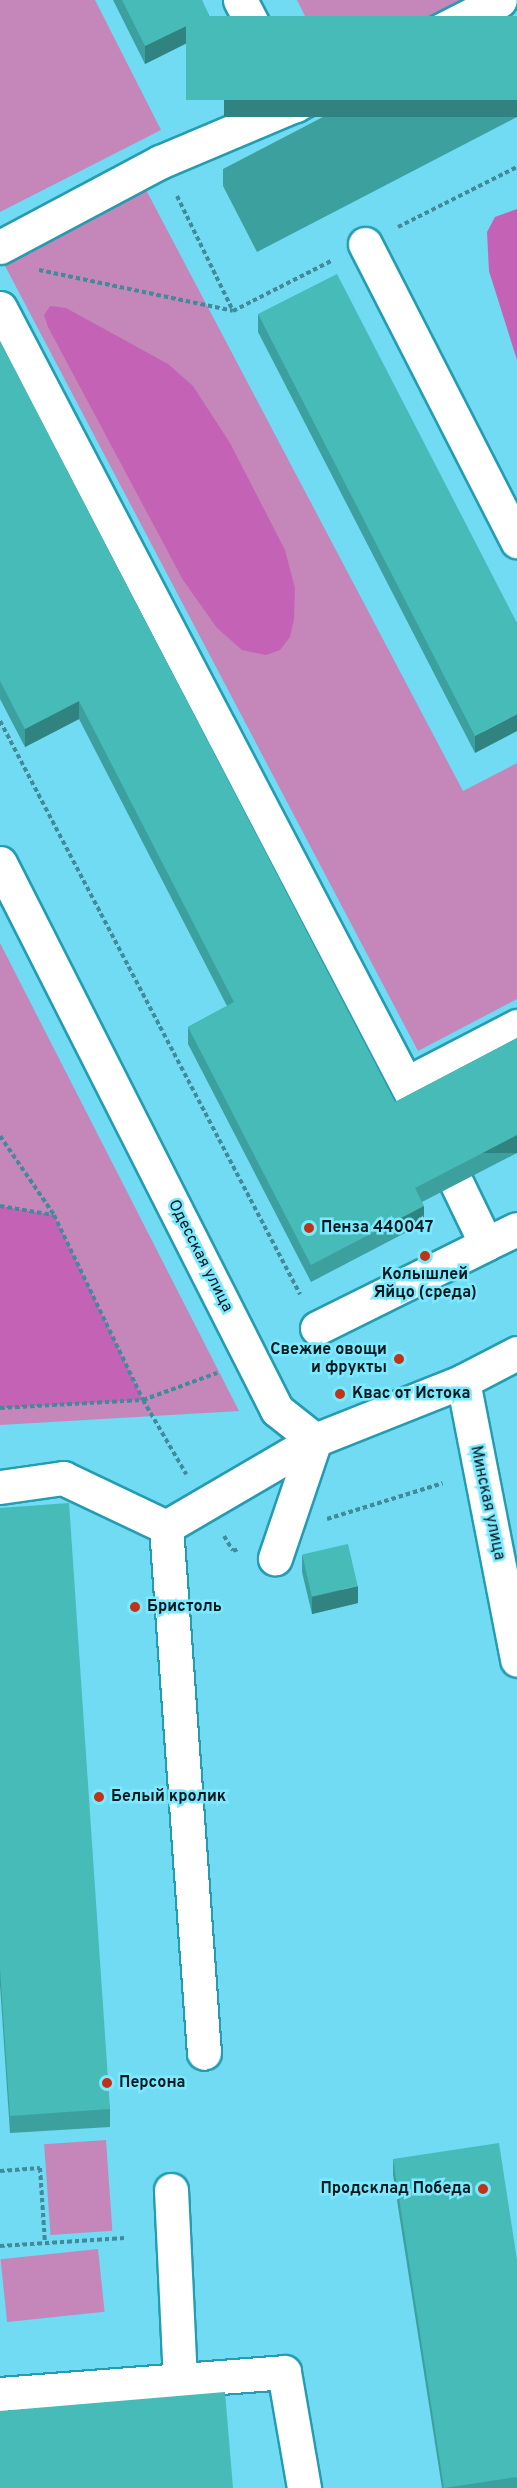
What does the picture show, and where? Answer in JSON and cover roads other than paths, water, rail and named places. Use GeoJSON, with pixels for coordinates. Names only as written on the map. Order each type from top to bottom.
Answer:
{"type":"FeatureCollection","features":[{"type":"Feature","properties":{"kind":"street"},"geometry":{"type":"LineString","coordinates":[[240,0],[295,105]]}},
{"type":"Feature","properties":{"kind":"street"},"geometry":{"type":"LineString","coordinates":[[0,247],[160,162],[295,105],[500,0]]}},
{"type":"Feature","properties":{"kind":"street"},"geometry":{"type":"LineString","coordinates":[[365,244],[517,541]]}},
{"type":"Feature","properties":{"kind":"street"},"geometry":{"type":"LineString","coordinates":[[0,308],[413,1095],[517,1026]]}},
{"type":"Feature","properties":{"kind":"street","name":"Одесская улица"},"geometry":{"type":"LineString","coordinates":[[0,863],[254,1360],[277,1410],[315,1440]]}},
{"type":"Feature","properties":{"kind":"street"},"geometry":{"type":"LineString","coordinates":[[457,1184],[486,1244]]}},
{"type":"Feature","properties":{"kind":"street"},"geometry":{"type":"LineString","coordinates":[[318,1328],[517,1229]]}},
{"type":"Feature","properties":{"kind":"street"},"geometry":{"type":"LineString","coordinates":[[166,1527],[315,1440],[463,1382],[517,1353]]}},
{"type":"Feature","properties":{"kind":"street","name":"Минская улица"},"geometry":{"type":"LineString","coordinates":[[463,1382],[509,1566],[517,1660]]}},
{"type":"Feature","properties":{"kind":"street"},"geometry":{"type":"LineString","coordinates":[[275,1558],[315,1440]]}},
{"type":"Feature","properties":{"kind":"street"},"geometry":{"type":"LineString","coordinates":[[0,1487],[63,1478],[166,1527]]}},
{"type":"Feature","properties":{"kind":"street"},"geometry":{"type":"LineString","coordinates":[[166,1527],[204,2053]]}},
{"type":"Feature","properties":{"kind":"street"},"geometry":{"type":"LineString","coordinates":[[171,2190],[180,2380]]}},
{"type":"Feature","properties":{"kind":"street"},"geometry":{"type":"LineString","coordinates":[[0,2394],[284,2372],[304,2488]]}},
{"type":"Feature","properties":{"kind":"place","name":"Пенза 440047"},"geometry":{"type":"Point","coordinates":[309,1228]}},
{"type":"Feature","properties":{"kind":"place","name":"Колышлей Яйцо (среда)"},"geometry":{"type":"Point","coordinates":[425,1256]}},
{"type":"Feature","properties":{"kind":"place","name":"Свежие овощи и фрукты"},"geometry":{"type":"Point","coordinates":[399,1359]}},
{"type":"Feature","properties":{"kind":"place","name":"Квас от Истока"},"geometry":{"type":"Point","coordinates":[340,1394]}},
{"type":"Feature","properties":{"kind":"place","name":"Бристоль"},"geometry":{"type":"Point","coordinates":[135,1607]}},
{"type":"Feature","properties":{"kind":"place","name":"Белый кролик"},"geometry":{"type":"Point","coordinates":[99,1797]}},
{"type":"Feature","properties":{"kind":"place","name":"Персона"},"geometry":{"type":"Point","coordinates":[107,2083]}},
{"type":"Feature","properties":{"kind":"place","name":"Продсклад Победа"},"geometry":{"type":"Point","coordinates":[483,2189]}}]}
